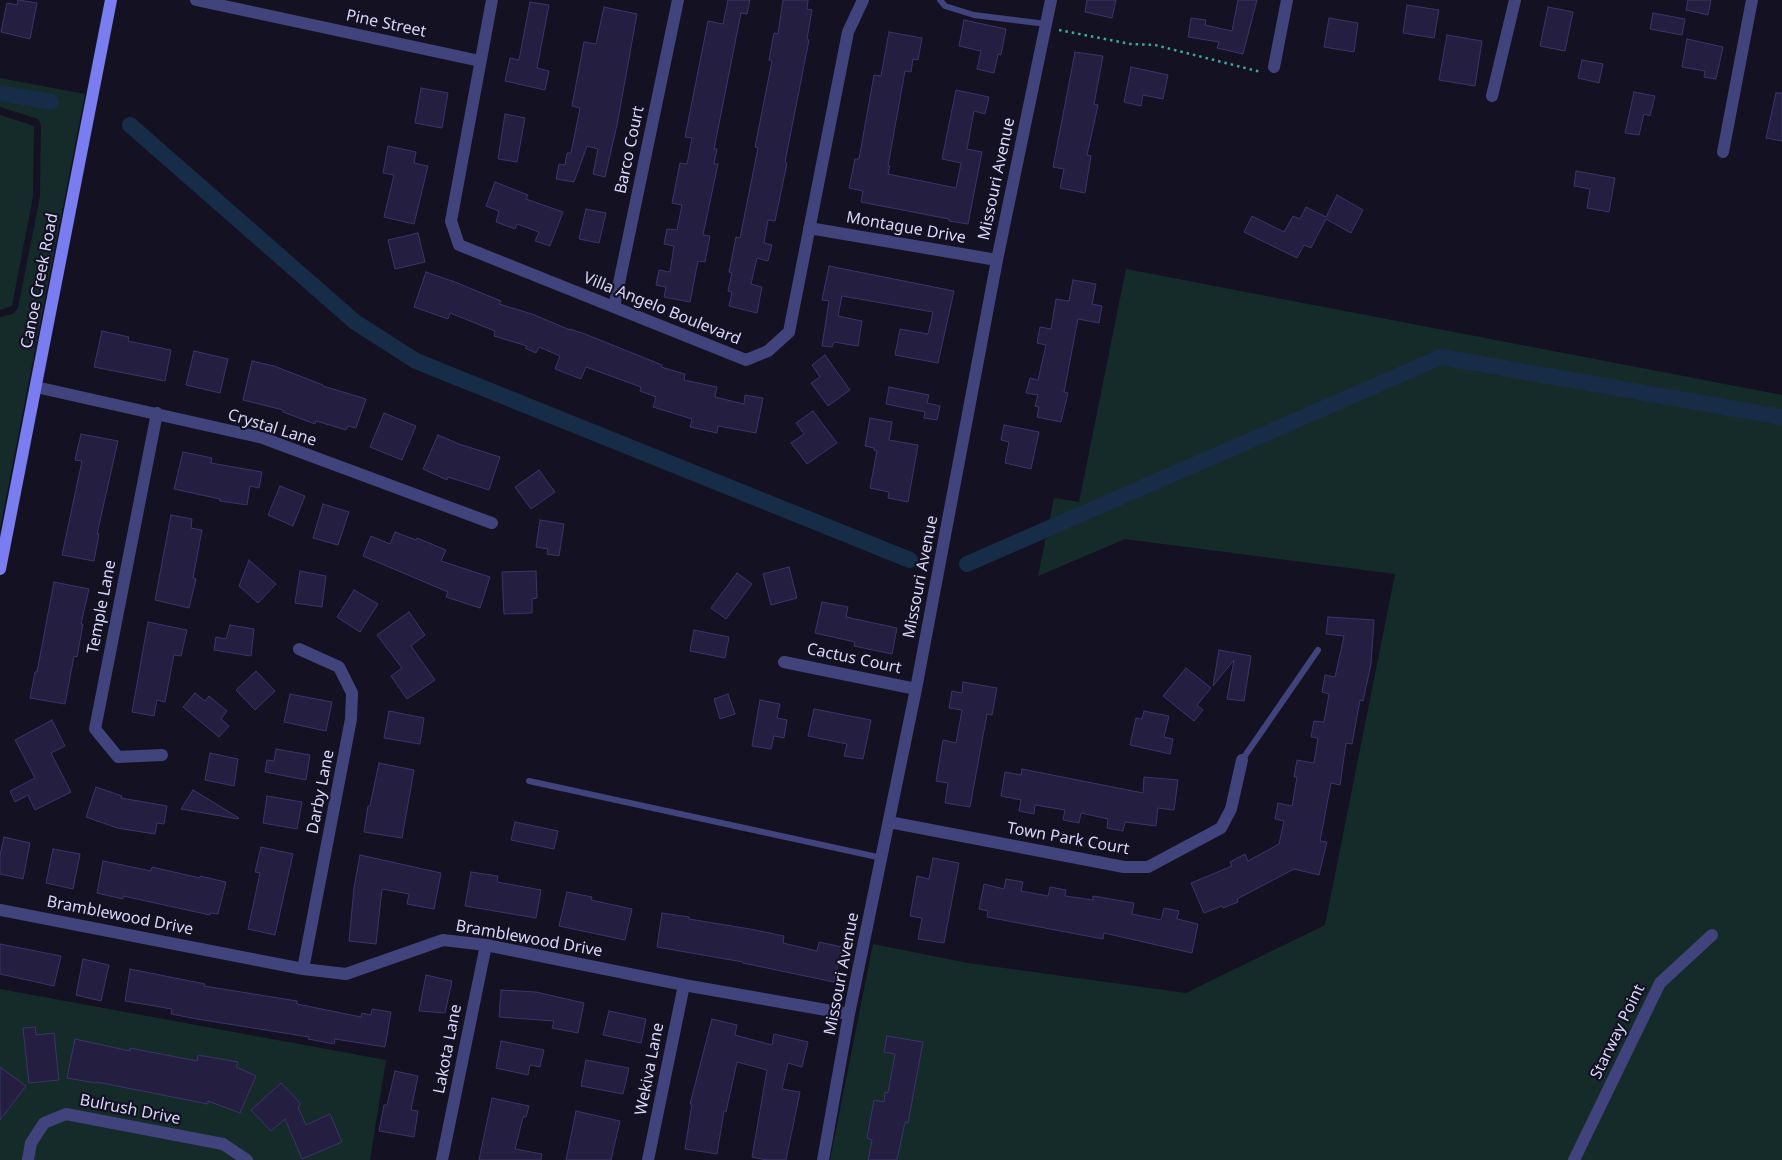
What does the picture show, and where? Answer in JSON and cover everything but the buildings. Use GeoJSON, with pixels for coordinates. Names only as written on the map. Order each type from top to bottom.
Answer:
{"type":"FeatureCollection","features":[{"type":"Feature","properties":{"kind":"main road","name":"Canoe Creek Road"},"geometry":{"type":"LineString","coordinates":[[0,569],[111,0]]}},
{"type":"Feature","properties":{"kind":"street","name":"Pine Street"},"geometry":{"type":"LineString","coordinates":[[196,0],[480,60]]}},
{"type":"Feature","properties":{"kind":"street","name":"Villa Angelo Boulevard"},"geometry":{"type":"LineString","coordinates":[[492,0],[451,221],[459,245],[746,360],[768,351],[789,332],[848,32],[863,0]]}},
{"type":"Feature","properties":{"kind":"street","name":"Barco Court"},"geometry":{"type":"LineString","coordinates":[[614,308],[678,0]]}},
{"type":"Feature","properties":{"kind":"street","name":"Missouri Avenue"},"geometry":{"type":"LineString","coordinates":[[823,1160],[850,1014],[916,689],[997,260],[1051,0]]}},
{"type":"Feature","properties":{"kind":"street"},"geometry":{"type":"LineString","coordinates":[[1274,67],[1287,0]]}},
{"type":"Feature","properties":{"kind":"street"},"geometry":{"type":"LineString","coordinates":[[1492,96],[1515,0]]}},
{"type":"Feature","properties":{"kind":"street"},"geometry":{"type":"LineString","coordinates":[[1723,152],[1752,0]]}},
{"type":"Feature","properties":{"kind":"street","name":"Montague Drive"},"geometry":{"type":"LineString","coordinates":[[809,228],[997,260]]}},
{"type":"Feature","properties":{"kind":"street","name":"Crystal Lane"},"geometry":{"type":"LineString","coordinates":[[36,387],[263,438],[492,523]]}},
{"type":"Feature","properties":{"kind":"street","name":"Temple Lane"},"geometry":{"type":"LineString","coordinates":[[157,413],[95,729],[118,757],[162,755]]}},
{"type":"Feature","properties":{"kind":"street","name":"Darby Lane"},"geometry":{"type":"LineString","coordinates":[[299,649],[340,667],[352,693],[351,718],[303,969]]}},
{"type":"Feature","properties":{"kind":"street","name":"Cactus Court"},"geometry":{"type":"LineString","coordinates":[[784,662],[916,689]]}},
{"type":"Feature","properties":{"kind":"street","name":"Town Park Court"},"geometry":{"type":"LineString","coordinates":[[889,822],[1124,867],[1148,867],[1220,828],[1231,809],[1242,760]]}},
{"type":"Feature","properties":{"kind":"street","name":"Bramblewood Drive"},"geometry":{"type":"LineString","coordinates":[[0,910],[303,969],[346,974],[443,940],[486,945],[684,985],[850,1014]]}},
{"type":"Feature","properties":{"kind":"street","name":"Starway Point"},"geometry":{"type":"LineString","coordinates":[[1574,1160],[1660,983],[1712,936]]}},
{"type":"Feature","properties":{"kind":"street","name":"Lakota Lane"},"geometry":{"type":"LineString","coordinates":[[442,1160],[486,945]]}},
{"type":"Feature","properties":{"kind":"street","name":"Wekiva Lane"},"geometry":{"type":"LineString","coordinates":[[648,1160],[684,985]]}},
{"type":"Feature","properties":{"kind":"street","name":"Bulrush Drive"},"geometry":{"type":"LineString","coordinates":[[28,1160],[31,1142],[44,1123],[66,1114],[223,1144],[247,1160]]}},
{"type":"Feature","properties":{"kind":"lane"},"geometry":{"type":"LineString","coordinates":[[940,0],[945,6],[974,14],[1046,24]]}},
{"type":"Feature","properties":{"kind":"lane"},"geometry":{"type":"LineString","coordinates":[[1242,760],[1318,650]]}},
{"type":"Feature","properties":{"kind":"lane"},"geometry":{"type":"LineString","coordinates":[[528,781],[882,858]]}},
{"type":"Feature","properties":{"kind":"path"},"geometry":{"type":"LineString","coordinates":[[1046,24],[1061,31],[1130,44],[1155,45],[1262,72],[1274,67]]}},
{"type":"Feature","properties":{"kind":"green space"},"geometry":{"type":"Polygon","coordinates":[[[0,78],[85,94],[0,529],[0,317],[13,314],[18,308],[40,197],[41,125],[38,119],[0,107],[0,78]]]}},
{"type":"Feature","properties":{"kind":"green space"},"geometry":{"type":"Polygon","coordinates":[[[0,115],[34,126],[33,196],[12,306],[0,310],[0,115]]]}},
{"type":"Feature","properties":{"kind":"green space"},"geometry":{"type":"Polygon","coordinates":[[[1126,269],[1782,395],[1782,1160],[830,1160],[873,944],[968,963],[1186,993],[1325,925],[1395,574],[1125,539],[1038,576],[1054,498],[1079,502],[1126,269]]]}},
{"type":"Feature","properties":{"kind":"green space"},"geometry":{"type":"Polygon","coordinates":[[[0,989],[386,1060],[370,1160],[0,1160],[0,989]]]}},
{"type":"Feature","properties":{"kind":"waterway"},"geometry":{"type":"LineString","coordinates":[[0,93],[51,102]]}},
{"type":"Feature","properties":{"kind":"waterway"},"geometry":{"type":"LineString","coordinates":[[130,125],[355,322],[416,361],[910,560]]}},
{"type":"Feature","properties":{"kind":"waterway"},"geometry":{"type":"LineString","coordinates":[[967,564],[1441,357],[1782,417]]}}]}
